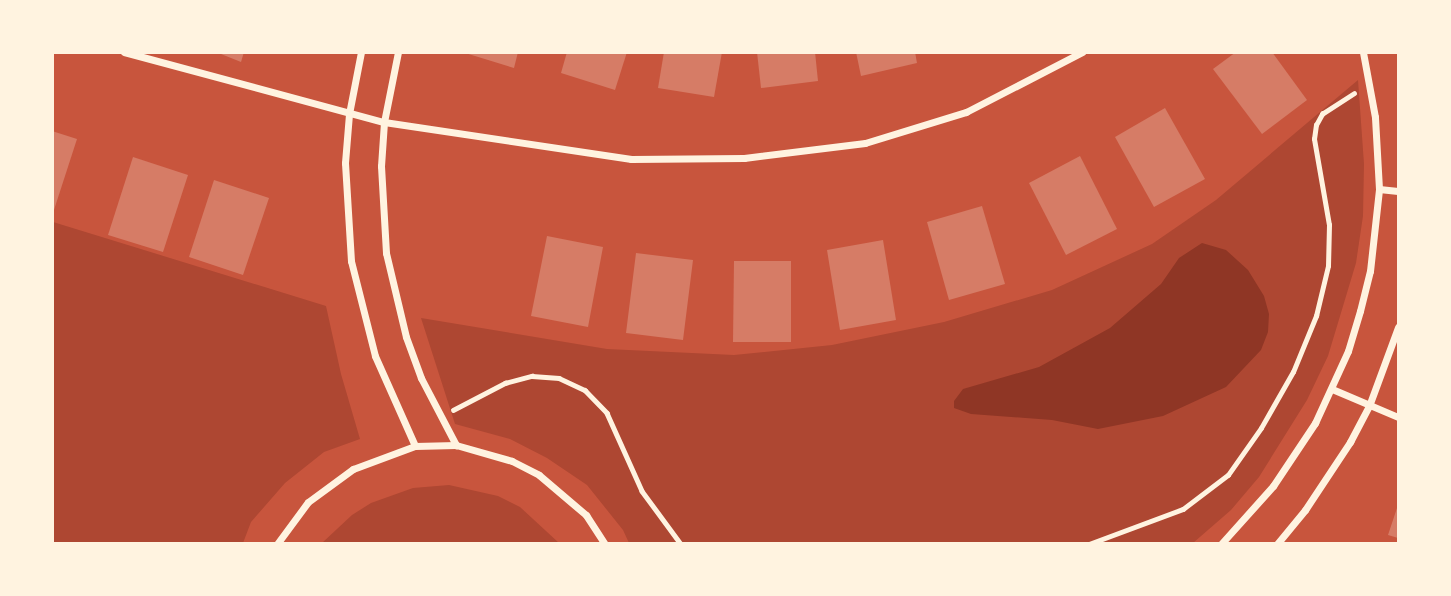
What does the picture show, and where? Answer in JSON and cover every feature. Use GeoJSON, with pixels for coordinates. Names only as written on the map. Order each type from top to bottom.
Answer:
{"type":"FeatureCollection","features":[{"type":"Feature","properties":{"kind":"street"},"geometry":{"type":"LineString","coordinates":[[124,52],[384,122],[631,159],[744,158],[865,143],[966,112],[1082,52]]}},
{"type":"Feature","properties":{"kind":"street"},"geometry":{"type":"LineString","coordinates":[[361,52],[349,114],[346,213],[354,274],[374,356],[415,446]]}},
{"type":"Feature","properties":{"kind":"street"},"geometry":{"type":"LineString","coordinates":[[398,52],[384,122],[382,209],[388,263],[405,337],[439,416],[456,445]]}},
{"type":"Feature","properties":{"kind":"street"},"geometry":{"type":"LineString","coordinates":[[1221,544],[1249,515],[1295,455],[1332,389],[1348,351],[1370,271],[1379,189],[1375,117],[1363,52]]}},
{"type":"Feature","properties":{"kind":"street"},"geometry":{"type":"LineString","coordinates":[[1379,189],[1398,191]]}},
{"type":"Feature","properties":{"kind":"street"},"geometry":{"type":"LineString","coordinates":[[1277,544],[1329,477],[1369,406],[1398,327]]}},
{"type":"Feature","properties":{"kind":"street"},"geometry":{"type":"LineString","coordinates":[[1332,389],[1398,417]]}},
{"type":"Feature","properties":{"kind":"street"},"geometry":{"type":"LineString","coordinates":[[277,544],[289,524],[329,484],[370,461],[415,446],[456,445],[512,461],[540,475],[586,515],[605,544]]}},
{"type":"Feature","properties":{"kind":"path"},"geometry":{"type":"LineString","coordinates":[[1089,544],[1183,509],[1228,474],[1261,428],[1293,372],[1316,316],[1328,266],[1329,225],[1314,139],[1316,125],[1322,114],[1370,83]]}},
{"type":"Feature","properties":{"kind":"path"},"geometry":{"type":"LineString","coordinates":[[439,416],[505,383],[532,376],[559,378],[585,390],[607,412],[642,491],[681,544]]}},
{"type":"Feature","properties":{"kind":"shaded area"},"geometry":{"type":"Polygon","coordinates":[[[1358,80],[1364,164],[1363,216],[1356,263],[1328,356],[1307,400],[1259,477],[1231,510],[1193,543],[629,543],[623,530],[587,485],[547,458],[510,439],[455,424],[421,318],[607,349],[734,355],[832,345],[944,322],[1052,290],[1152,244],[1216,200],[1358,80]]]}},
{"type":"Feature","properties":{"kind":"shaded area"},"geometry":{"type":"Polygon","coordinates":[[[53,222],[326,306],[341,374],[360,439],[324,452],[285,483],[251,522],[243,543],[53,543],[53,222]]]}},
{"type":"Feature","properties":{"kind":"shaded area"},"geometry":{"type":"Polygon","coordinates":[[[1202,243],[1226,250],[1248,270],[1264,296],[1269,314],[1268,332],[1261,350],[1226,387],[1163,416],[1098,429],[1052,420],[971,414],[954,408],[954,401],[963,389],[1039,367],[1110,328],[1161,284],[1179,258],[1202,243]]]}},
{"type":"Feature","properties":{"kind":"shaded area"},"geometry":{"type":"Polygon","coordinates":[[[449,485],[498,496],[520,507],[559,543],[322,543],[352,515],[371,503],[413,488],[449,485]]]}},
{"type":"Feature","properties":{"kind":"building"},"geometry":{"type":"Polygon","coordinates":[[[216,52],[244,52],[241,62],[216,52]]]}},
{"type":"Feature","properties":{"kind":"building"},"geometry":{"type":"Polygon","coordinates":[[[462,52],[518,52],[514,68],[462,52]]]}},
{"type":"Feature","properties":{"kind":"building"},"geometry":{"type":"Polygon","coordinates":[[[567,52],[627,52],[615,90],[561,73],[567,52]]]}},
{"type":"Feature","properties":{"kind":"building"},"geometry":{"type":"Polygon","coordinates":[[[664,52],[722,52],[714,97],[658,88],[664,52]]]}},
{"type":"Feature","properties":{"kind":"building"},"geometry":{"type":"Polygon","coordinates":[[[757,52],[815,52],[818,81],[761,88],[757,52]]]}},
{"type":"Feature","properties":{"kind":"building"},"geometry":{"type":"Polygon","coordinates":[[[856,52],[915,52],[917,63],[861,76],[856,52]]]}},
{"type":"Feature","properties":{"kind":"building"},"geometry":{"type":"Polygon","coordinates":[[[1236,52],[1272,52],[1307,100],[1262,134],[1213,69],[1236,52]]]}},
{"type":"Feature","properties":{"kind":"building"},"geometry":{"type":"Polygon","coordinates":[[[1165,108],[1205,179],[1154,207],[1115,137],[1165,108]]]}},
{"type":"Feature","properties":{"kind":"building"},"geometry":{"type":"Polygon","coordinates":[[[52,131],[77,139],[53,213],[52,213],[52,131]]]}},
{"type":"Feature","properties":{"kind":"building"},"geometry":{"type":"Polygon","coordinates":[[[1080,156],[1117,229],[1066,255],[1029,183],[1080,156]]]}},
{"type":"Feature","properties":{"kind":"building"},"geometry":{"type":"Polygon","coordinates":[[[133,157],[188,175],[163,252],[108,235],[133,157]]]}},
{"type":"Feature","properties":{"kind":"building"},"geometry":{"type":"Polygon","coordinates":[[[214,180],[269,198],[243,275],[189,257],[214,180]]]}},
{"type":"Feature","properties":{"kind":"building"},"geometry":{"type":"Polygon","coordinates":[[[982,206],[1005,284],[949,300],[927,222],[982,206]]]}},
{"type":"Feature","properties":{"kind":"building"},"geometry":{"type":"Polygon","coordinates":[[[547,236],[603,247],[588,327],[531,316],[547,236]]]}},
{"type":"Feature","properties":{"kind":"building"},"geometry":{"type":"Polygon","coordinates":[[[883,240],[896,320],[840,330],[827,250],[883,240]]]}},
{"type":"Feature","properties":{"kind":"building"},"geometry":{"type":"Polygon","coordinates":[[[636,253],[693,260],[683,340],[626,333],[636,253]]]}},
{"type":"Feature","properties":{"kind":"building"},"geometry":{"type":"Polygon","coordinates":[[[734,261],[791,261],[791,342],[733,342],[734,261]]]}},
{"type":"Feature","properties":{"kind":"building"},"geometry":{"type":"Polygon","coordinates":[[[1398,505],[1398,538],[1388,535],[1398,505]]]}}]}
